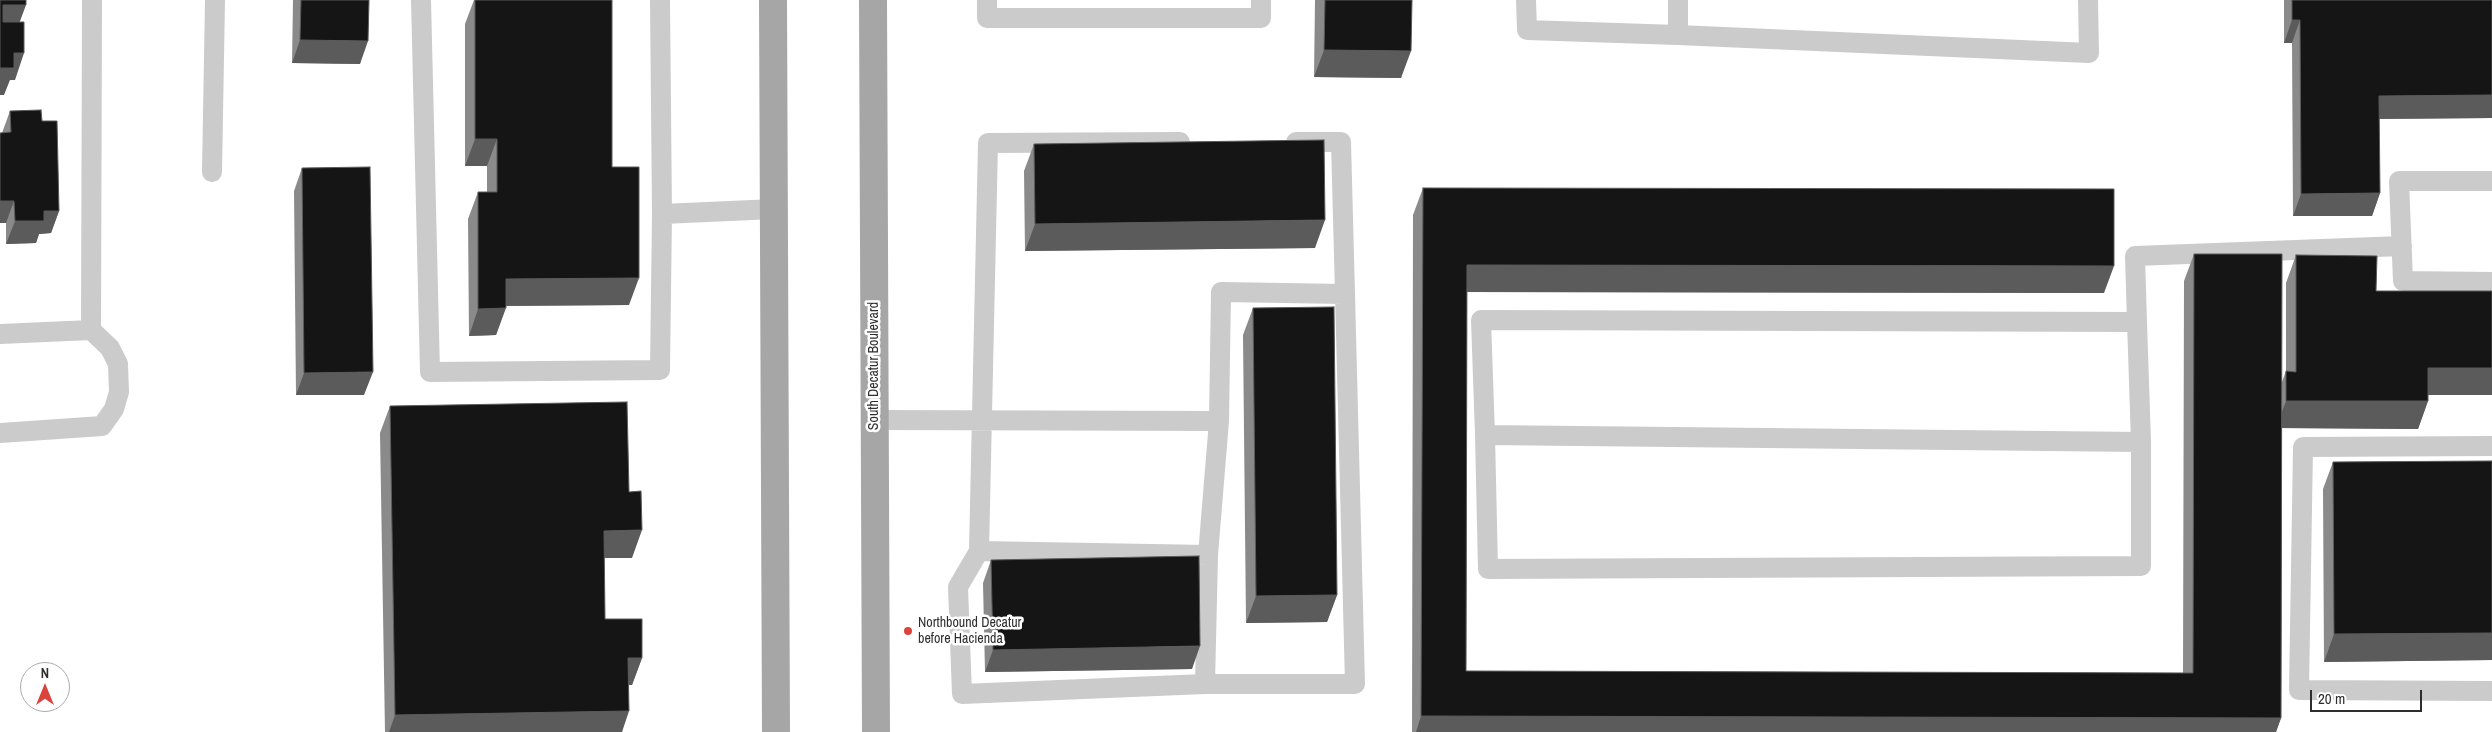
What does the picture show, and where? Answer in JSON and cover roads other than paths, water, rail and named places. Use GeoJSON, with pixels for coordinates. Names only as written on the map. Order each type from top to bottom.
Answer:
{"type":"FeatureCollection","features":[{"type":"Feature","properties":{"kind":"main road"},"geometry":{"type":"LineString","coordinates":[[774,0],[776,732]]}},
{"type":"Feature","properties":{"kind":"main road","name":"South Decatur Boulevard"},"geometry":{"type":"LineString","coordinates":[[873,0],[876,732]]}},
{"type":"Feature","properties":{"kind":"lane"},"geometry":{"type":"LineString","coordinates":[[91,330],[92,0]]}},
{"type":"Feature","properties":{"kind":"lane"},"geometry":{"type":"LineString","coordinates":[[212,172],[215,0]]}},
{"type":"Feature","properties":{"kind":"lane"},"geometry":{"type":"LineString","coordinates":[[421,0],[430,372],[660,370],[662,214],[660,0]]}},
{"type":"Feature","properties":{"kind":"lane"},"geometry":{"type":"LineString","coordinates":[[986,0],[987,18],[1261,18],[1260,0]]}},
{"type":"Feature","properties":{"kind":"lane"},"geometry":{"type":"LineString","coordinates":[[1526,0],[1527,30],[2089,54],[2088,0]]}},
{"type":"Feature","properties":{"kind":"lane"},"geometry":{"type":"LineString","coordinates":[[1678,0],[1678,35]]}},
{"type":"Feature","properties":{"kind":"lane"},"geometry":{"type":"LineString","coordinates":[[1194,142],[988,143],[979,551],[958,587],[962,694],[1205,684],[1355,684],[1341,142],[1273,142]]}},
{"type":"Feature","properties":{"kind":"lane"},"geometry":{"type":"LineString","coordinates":[[2492,181],[2399,181],[2403,282],[2492,282]]}},
{"type":"Feature","properties":{"kind":"lane"},"geometry":{"type":"LineString","coordinates":[[662,214],[775,209]]}},
{"type":"Feature","properties":{"kind":"lane"},"geometry":{"type":"LineString","coordinates":[[2137,322],[1481,320],[1488,569],[2141,566],[2141,442],[2135,256],[2402,246]]}},
{"type":"Feature","properties":{"kind":"lane"},"geometry":{"type":"LineString","coordinates":[[1205,684],[1208,554],[1219,421],[1221,292],[1346,294]]}},
{"type":"Feature","properties":{"kind":"lane"},"geometry":{"type":"LineString","coordinates":[[0,334],[91,330],[110,348],[118,364],[119,392],[114,409],[102,426],[0,433]]}},
{"type":"Feature","properties":{"kind":"lane"},"geometry":{"type":"LineString","coordinates":[[874,420],[1219,421]]}},
{"type":"Feature","properties":{"kind":"lane"},"geometry":{"type":"LineString","coordinates":[[1485,435],[2141,442]]}},
{"type":"Feature","properties":{"kind":"lane"},"geometry":{"type":"LineString","coordinates":[[2492,446],[2303,447],[2299,690],[2492,691]]}},
{"type":"Feature","properties":{"kind":"lane"},"geometry":{"type":"LineString","coordinates":[[979,551],[1208,554]]}},
{"type":"Feature","properties":{"kind":"place","name":"Northbound Decatur before Hacienda"},"geometry":{"type":"Point","coordinates":[908,631]}}]}
